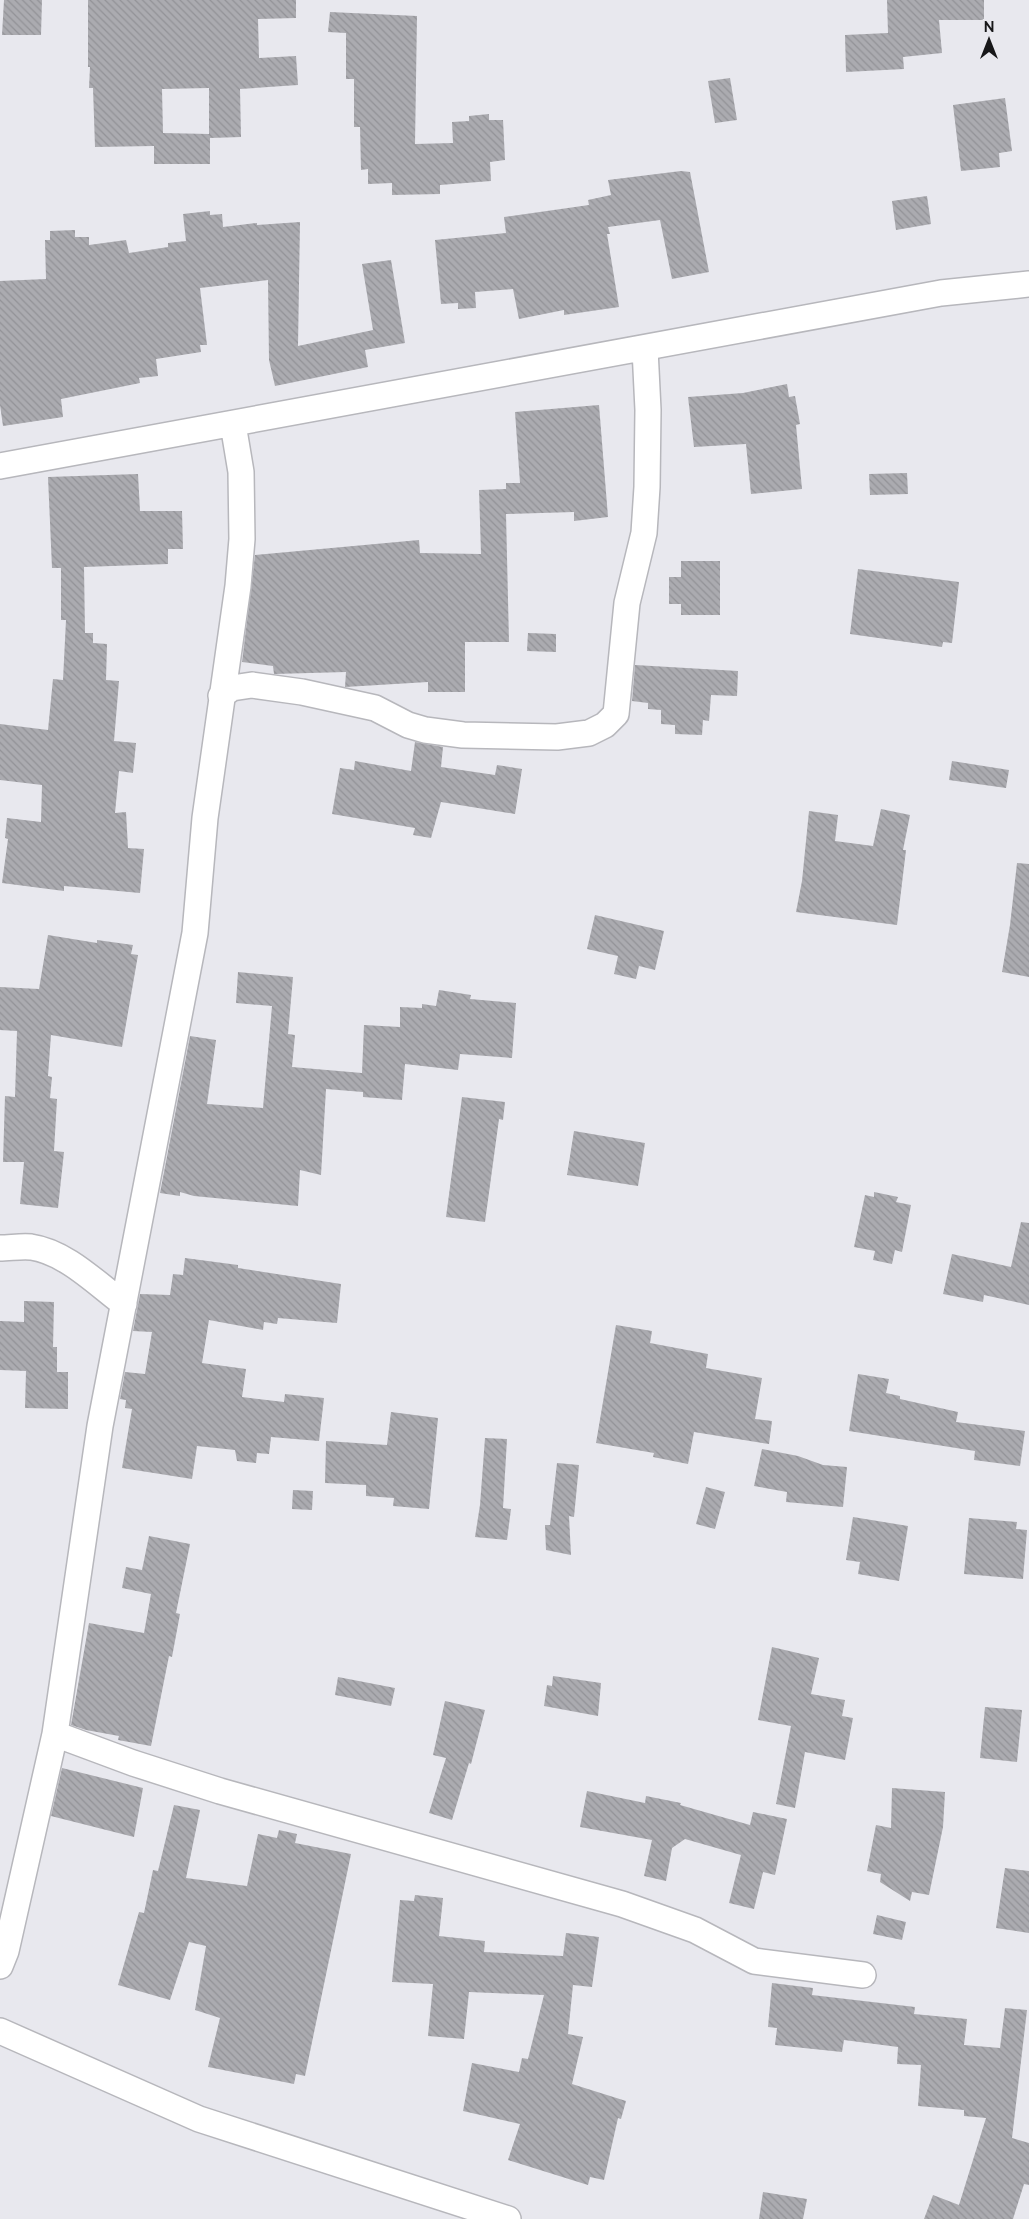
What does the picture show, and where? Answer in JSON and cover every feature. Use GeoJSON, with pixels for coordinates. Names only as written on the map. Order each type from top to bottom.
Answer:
{"type":"FeatureCollection","features":[{"type":"Feature","properties":{"kind":"street"},"geometry":{"type":"LineString","coordinates":[[0,466],[941,293],[1029,284]]}},
{"type":"Feature","properties":{"kind":"street"},"geometry":{"type":"LineString","coordinates":[[221,696],[232,688],[252,685],[302,692],[375,708],[408,725],[425,730],[463,735],[557,737],[588,733],[605,725],[616,714],[627,603],[644,534],[648,420],[645,348]]}},
{"type":"Feature","properties":{"kind":"street"},"geometry":{"type":"LineString","coordinates":[[0,1966],[6,1951],[30,1850],[55,1734],[100,1426],[191,959],[205,818],[238,586],[242,539],[241,472],[233,424]]}},
{"type":"Feature","properties":{"kind":"street"},"geometry":{"type":"LineString","coordinates":[[0,1248],[30,1247],[41,1249],[66,1260],[124,1304]]}},
{"type":"Feature","properties":{"kind":"street"},"geometry":{"type":"LineString","coordinates":[[55,1734],[133,1763],[220,1791],[622,1904],[695,1930],[754,1961],[863,1975]]}},
{"type":"Feature","properties":{"kind":"street"},"geometry":{"type":"LineString","coordinates":[[0,2031],[199,2119],[508,2219]]}},
{"type":"Feature","properties":{"kind":"building"},"geometry":{"type":"Polygon","coordinates":[[[4,0],[42,0],[41,35],[2,35],[4,0]]]}},
{"type":"Feature","properties":{"kind":"building"},"geometry":{"type":"Polygon","coordinates":[[[88,0],[296,0],[296,18],[258,19],[259,58],[296,56],[298,85],[240,89],[241,137],[210,138],[210,164],[154,164],[154,146],[95,147],[93,88],[89,88],[90,67],[88,67],[88,0]],[[209,88],[162,89],[163,133],[209,134],[209,88]]]}},
{"type":"Feature","properties":{"kind":"building"},"geometry":{"type":"Polygon","coordinates":[[[887,0],[984,0],[984,20],[939,20],[942,53],[903,57],[904,69],[846,72],[845,35],[888,33],[887,0]]]}},
{"type":"Feature","properties":{"kind":"building"},"geometry":{"type":"Polygon","coordinates":[[[330,12],[417,16],[415,144],[453,143],[452,122],[469,121],[469,116],[489,114],[489,120],[503,120],[505,160],[490,162],[491,181],[440,185],[440,194],[392,195],[392,183],[368,184],[368,169],[361,170],[360,127],[354,127],[354,79],[346,79],[346,33],[328,32],[330,12]]]}},
{"type":"Feature","properties":{"kind":"building"},"geometry":{"type":"Polygon","coordinates":[[[730,78],[737,120],[715,123],[708,81],[730,78]]]}},
{"type":"Feature","properties":{"kind":"building"},"geometry":{"type":"Polygon","coordinates":[[[1005,98],[1012,151],[999,153],[1000,167],[961,171],[953,105],[1005,98]]]}},
{"type":"Feature","properties":{"kind":"building"},"geometry":{"type":"Polygon","coordinates":[[[681,171],[690,172],[709,272],[672,279],[660,220],[608,227],[610,234],[607,234],[619,307],[564,315],[564,310],[519,319],[513,289],[475,292],[476,308],[458,309],[458,303],[441,304],[435,240],[506,233],[504,217],[589,205],[588,200],[611,195],[608,180],[681,171]]]}},
{"type":"Feature","properties":{"kind":"building"},"geometry":{"type":"Polygon","coordinates":[[[927,196],[931,224],[896,230],[892,201],[927,196]]]}},
{"type":"Feature","properties":{"kind":"building"},"geometry":{"type":"Polygon","coordinates":[[[210,211],[210,215],[222,214],[223,227],[257,223],[257,225],[300,222],[298,346],[373,330],[362,264],[391,260],[405,343],[365,350],[368,367],[275,386],[269,360],[268,280],[200,288],[207,345],[200,345],[201,352],[156,359],[158,376],[139,378],[140,383],[61,399],[63,417],[3,426],[0,405],[0,281],[46,279],[45,240],[50,240],[50,231],[75,230],[75,237],[89,237],[89,245],[126,240],[129,253],[168,247],[168,243],[186,241],[183,214],[210,211]]]}},
{"type":"Feature","properties":{"kind":"building"},"geometry":{"type":"Polygon","coordinates":[[[787,384],[789,397],[795,396],[800,424],[796,425],[802,489],[751,494],[746,444],[694,447],[688,397],[743,393],[787,384]]]}},
{"type":"Feature","properties":{"kind":"building"},"geometry":{"type":"Polygon","coordinates":[[[599,405],[608,517],[574,521],[574,512],[506,514],[509,642],[465,642],[465,692],[428,692],[428,682],[345,687],[346,672],[274,674],[273,666],[242,662],[255,555],[419,540],[420,553],[481,554],[479,490],[506,489],[506,483],[520,483],[515,412],[599,405]]]}},
{"type":"Feature","properties":{"kind":"building"},"geometry":{"type":"Polygon","coordinates":[[[907,473],[908,494],[870,495],[869,474],[907,473]]]}},
{"type":"Feature","properties":{"kind":"building"},"geometry":{"type":"Polygon","coordinates":[[[138,474],[140,511],[182,511],[183,549],[168,549],[168,564],[84,567],[85,633],[93,633],[93,643],[107,644],[106,680],[119,681],[114,741],[136,743],[133,773],[119,771],[115,813],[126,812],[128,848],[144,849],[140,893],[64,886],[64,891],[2,883],[8,839],[5,838],[7,818],[41,822],[42,785],[0,780],[0,724],[48,730],[53,679],[63,680],[66,620],[61,620],[61,568],[52,568],[48,477],[138,474]]]}},
{"type":"Feature","properties":{"kind":"building"},"geometry":{"type":"Polygon","coordinates":[[[681,561],[720,561],[720,615],[681,615],[681,604],[669,604],[669,577],[681,577],[681,561]]]}},
{"type":"Feature","properties":{"kind":"building"},"geometry":{"type":"Polygon","coordinates":[[[858,569],[959,582],[952,643],[943,642],[942,647],[850,634],[858,569]]]}},
{"type":"Feature","properties":{"kind":"building"},"geometry":{"type":"Polygon","coordinates":[[[528,633],[556,634],[556,652],[527,651],[528,633]]]}},
{"type":"Feature","properties":{"kind":"building"},"geometry":{"type":"Polygon","coordinates":[[[635,665],[738,671],[737,696],[711,695],[709,721],[703,720],[702,735],[675,734],[675,725],[661,724],[661,710],[648,709],[648,703],[632,701],[635,665]]]}},
{"type":"Feature","properties":{"kind":"building"},"geometry":{"type":"Polygon","coordinates":[[[415,742],[443,747],[441,767],[495,775],[497,765],[522,769],[515,814],[441,802],[431,838],[413,835],[415,828],[332,814],[340,768],[354,770],[355,761],[411,771],[415,742]]]}},
{"type":"Feature","properties":{"kind":"building"},"geometry":{"type":"Polygon","coordinates":[[[952,761],[1009,770],[1006,788],[949,780],[952,761]]]}},
{"type":"Feature","properties":{"kind":"building"},"geometry":{"type":"Polygon","coordinates":[[[881,809],[910,815],[903,850],[906,850],[897,925],[796,912],[802,881],[809,811],[838,815],[835,841],[873,846],[881,809]]]}},
{"type":"Feature","properties":{"kind":"building"},"geometry":{"type":"Polygon","coordinates":[[[1017,863],[1029,864],[1029,977],[1002,972],[1010,925],[1017,863]]]}},
{"type":"Feature","properties":{"kind":"building"},"geometry":{"type":"Polygon","coordinates":[[[595,915],[664,931],[655,970],[639,966],[636,979],[614,974],[618,956],[587,949],[595,915]]]}},
{"type":"Feature","properties":{"kind":"building"},"geometry":{"type":"Polygon","coordinates":[[[48,935],[97,943],[97,940],[133,945],[131,954],[138,955],[122,1047],[51,1035],[48,1076],[52,1077],[50,1098],[57,1099],[54,1151],[64,1152],[58,1208],[20,1204],[24,1162],[3,1162],[5,1096],[15,1097],[17,1031],[0,1030],[0,987],[39,989],[48,935]]]}},
{"type":"Feature","properties":{"kind":"building"},"geometry":{"type":"Polygon","coordinates":[[[238,972],[293,977],[288,1034],[295,1035],[292,1067],[362,1073],[364,1025],[400,1027],[400,1007],[422,1008],[422,1004],[436,1006],[439,990],[471,995],[470,999],[516,1003],[512,1058],[460,1054],[458,1070],[405,1064],[402,1100],[363,1097],[363,1092],[326,1089],[321,1175],[300,1170],[298,1206],[194,1196],[180,1192],[180,1196],[160,1193],[190,1036],[216,1040],[207,1104],[263,1108],[272,1006],[236,1003],[238,972]]]}},
{"type":"Feature","properties":{"kind":"building"},"geometry":{"type":"Polygon","coordinates":[[[462,1097],[505,1102],[503,1120],[499,1119],[485,1222],[446,1217],[462,1097]]]}},
{"type":"Feature","properties":{"kind":"building"},"geometry":{"type":"Polygon","coordinates":[[[574,1131],[645,1143],[638,1186],[567,1175],[574,1131]]]}},
{"type":"Feature","properties":{"kind":"building"},"geometry":{"type":"Polygon","coordinates":[[[874,1192],[898,1197],[896,1202],[911,1205],[902,1252],[895,1250],[892,1264],[873,1260],[875,1251],[854,1247],[865,1195],[874,1197],[874,1192]]]}},
{"type":"Feature","properties":{"kind":"building"},"geometry":{"type":"Polygon","coordinates":[[[1021,1222],[1029,1223],[1029,1305],[984,1295],[983,1302],[943,1294],[952,1254],[1011,1267],[1021,1222]]]}},
{"type":"Feature","properties":{"kind":"building"},"geometry":{"type":"Polygon","coordinates":[[[185,1258],[238,1265],[238,1268],[341,1284],[337,1323],[278,1318],[277,1324],[264,1322],[263,1330],[209,1320],[202,1363],[246,1369],[242,1397],[284,1402],[285,1394],[324,1398],[319,1441],[271,1437],[269,1454],[257,1453],[256,1463],[237,1461],[235,1450],[197,1446],[192,1479],[122,1468],[132,1409],[125,1408],[126,1400],[120,1399],[125,1372],[145,1374],[152,1332],[133,1331],[140,1294],[170,1295],[173,1274],[183,1275],[185,1258]]]}},
{"type":"Feature","properties":{"kind":"building"},"geometry":{"type":"Polygon","coordinates":[[[24,1301],[54,1302],[53,1347],[57,1347],[57,1372],[68,1372],[68,1409],[25,1408],[26,1371],[0,1370],[0,1321],[24,1322],[24,1301]]]}},
{"type":"Feature","properties":{"kind":"building"},"geometry":{"type":"Polygon","coordinates":[[[616,1325],[652,1331],[650,1343],[708,1354],[706,1368],[762,1378],[755,1419],[772,1421],[769,1444],[694,1432],[688,1464],[653,1457],[654,1453],[596,1443],[616,1325]]]}},
{"type":"Feature","properties":{"kind":"building"},"geometry":{"type":"Polygon","coordinates":[[[858,1374],[889,1379],[886,1393],[900,1396],[900,1399],[958,1412],[956,1422],[1025,1431],[1020,1466],[974,1460],[975,1451],[849,1431],[858,1374]]]}},
{"type":"Feature","properties":{"kind":"building"},"geometry":{"type":"Polygon","coordinates":[[[391,1412],[438,1418],[429,1509],[393,1506],[394,1498],[366,1496],[366,1485],[325,1483],[326,1441],[387,1445],[391,1412]]]}},
{"type":"Feature","properties":{"kind":"building"},"geometry":{"type":"Polygon","coordinates":[[[485,1438],[507,1439],[503,1508],[511,1509],[507,1540],[475,1537],[480,1505],[485,1438]]]}},
{"type":"Feature","properties":{"kind":"building"},"geometry":{"type":"Polygon","coordinates":[[[762,1449],[798,1456],[823,1465],[847,1467],[843,1507],[786,1502],[787,1492],[754,1486],[762,1449]]]}},
{"type":"Feature","properties":{"kind":"building"},"geometry":{"type":"Polygon","coordinates":[[[557,1463],[579,1465],[574,1517],[569,1516],[571,1555],[546,1550],[545,1525],[550,1525],[557,1463]]]}},
{"type":"Feature","properties":{"kind":"building"},"geometry":{"type":"Polygon","coordinates":[[[706,1487],[725,1492],[715,1529],[696,1524],[706,1487]]]}},
{"type":"Feature","properties":{"kind":"building"},"geometry":{"type":"Polygon","coordinates":[[[293,1490],[313,1491],[312,1510],[292,1509],[293,1490]]]}},
{"type":"Feature","properties":{"kind":"building"},"geometry":{"type":"Polygon","coordinates":[[[853,1517],[908,1526],[899,1581],[858,1574],[860,1562],[846,1560],[853,1517]]]}},
{"type":"Feature","properties":{"kind":"building"},"geometry":{"type":"Polygon","coordinates":[[[969,1518],[1017,1522],[1016,1529],[1027,1530],[1023,1579],[964,1574],[969,1518]]]}},
{"type":"Feature","properties":{"kind":"building"},"geometry":{"type":"Polygon","coordinates":[[[149,1536],[190,1544],[176,1613],[180,1614],[172,1657],[169,1656],[151,1746],[118,1740],[119,1736],[86,1730],[71,1725],[89,1623],[144,1633],[151,1594],[122,1588],[126,1567],[142,1570],[149,1536]]]}},
{"type":"Feature","properties":{"kind":"building"},"geometry":{"type":"Polygon","coordinates":[[[772,1647],[819,1658],[811,1694],[845,1700],[842,1716],[853,1718],[845,1760],[805,1752],[795,1808],[776,1804],[791,1726],[758,1720],[772,1647]]]}},
{"type":"Feature","properties":{"kind":"building"},"geometry":{"type":"Polygon","coordinates":[[[553,1676],[601,1683],[598,1716],[544,1706],[547,1685],[552,1686],[553,1676]]]}},
{"type":"Feature","properties":{"kind":"building"},"geometry":{"type":"Polygon","coordinates":[[[338,1677],[395,1688],[391,1706],[335,1695],[338,1677]]]}},
{"type":"Feature","properties":{"kind":"building"},"geometry":{"type":"Polygon","coordinates":[[[445,1701],[485,1710],[471,1764],[469,1763],[452,1820],[429,1813],[446,1758],[433,1755],[445,1701]]]}},
{"type":"Feature","properties":{"kind":"building"},"geometry":{"type":"Polygon","coordinates":[[[985,1707],[1022,1710],[1017,1762],[980,1758],[985,1707]]]}},
{"type":"Feature","properties":{"kind":"building"},"geometry":{"type":"Polygon","coordinates":[[[62,1768],[143,1788],[134,1837],[51,1816],[62,1768]]]}},
{"type":"Feature","properties":{"kind":"building"},"geometry":{"type":"Polygon","coordinates":[[[892,1788],[945,1792],[943,1827],[929,1895],[912,1892],[910,1901],[880,1882],[881,1874],[867,1871],[876,1825],[891,1828],[892,1788]]]}},
{"type":"Feature","properties":{"kind":"building"},"geometry":{"type":"Polygon","coordinates":[[[587,1791],[645,1803],[646,1796],[681,1803],[680,1805],[750,1825],[753,1812],[787,1819],[775,1875],[763,1872],[754,1909],[729,1903],[741,1855],[685,1839],[672,1848],[666,1881],[644,1876],[652,1840],[580,1827],[587,1791]]]}},
{"type":"Feature","properties":{"kind":"building"},"geometry":{"type":"Polygon","coordinates":[[[174,1805],[200,1810],[186,1878],[247,1886],[258,1834],[277,1838],[279,1830],[297,1834],[295,1843],[351,1854],[305,2076],[296,2074],[294,2084],[208,2067],[220,2018],[195,2010],[206,1946],[189,1942],[170,2000],[118,1985],[139,1912],[144,1913],[153,1870],[158,1871],[174,1805]]]}},
{"type":"Feature","properties":{"kind":"building"},"geometry":{"type":"Polygon","coordinates":[[[1005,1868],[1029,1871],[1029,1933],[996,1928],[1005,1868]]]}},
{"type":"Feature","properties":{"kind":"building"},"geometry":{"type":"Polygon","coordinates":[[[415,1895],[443,1898],[439,1936],[485,1941],[484,1952],[563,1956],[566,1933],[599,1937],[592,1987],[573,1985],[568,2034],[583,2037],[572,2084],[626,2101],[621,2119],[618,2118],[604,2180],[590,2177],[588,2185],[508,2160],[520,2124],[463,2111],[472,2063],[519,2072],[522,2058],[528,2059],[544,1995],[469,1992],[464,2039],[428,2036],[433,1984],[392,1982],[400,1900],[414,1901],[415,1895]]]}},
{"type":"Feature","properties":{"kind":"building"},"geometry":{"type":"Polygon","coordinates":[[[877,1915],[906,1922],[902,1940],[873,1934],[877,1915]]]}},
{"type":"Feature","properties":{"kind":"building"},"geometry":{"type":"Polygon","coordinates":[[[772,1983],[813,1988],[812,1995],[915,2007],[914,2014],[967,2019],[964,2045],[1000,2048],[1005,2008],[1027,2010],[1012,2138],[1029,2143],[1029,2185],[1024,2184],[1013,2219],[924,2219],[933,2195],[959,2205],[986,2118],[964,2116],[964,2110],[918,2106],[921,2065],[897,2064],[898,2047],[844,2040],[842,2052],[775,2045],[777,2028],[768,2027],[772,1983]]]}},
{"type":"Feature","properties":{"kind":"building"},"geometry":{"type":"Polygon","coordinates":[[[763,2192],[807,2199],[803,2219],[759,2219],[763,2192]]]}}]}
